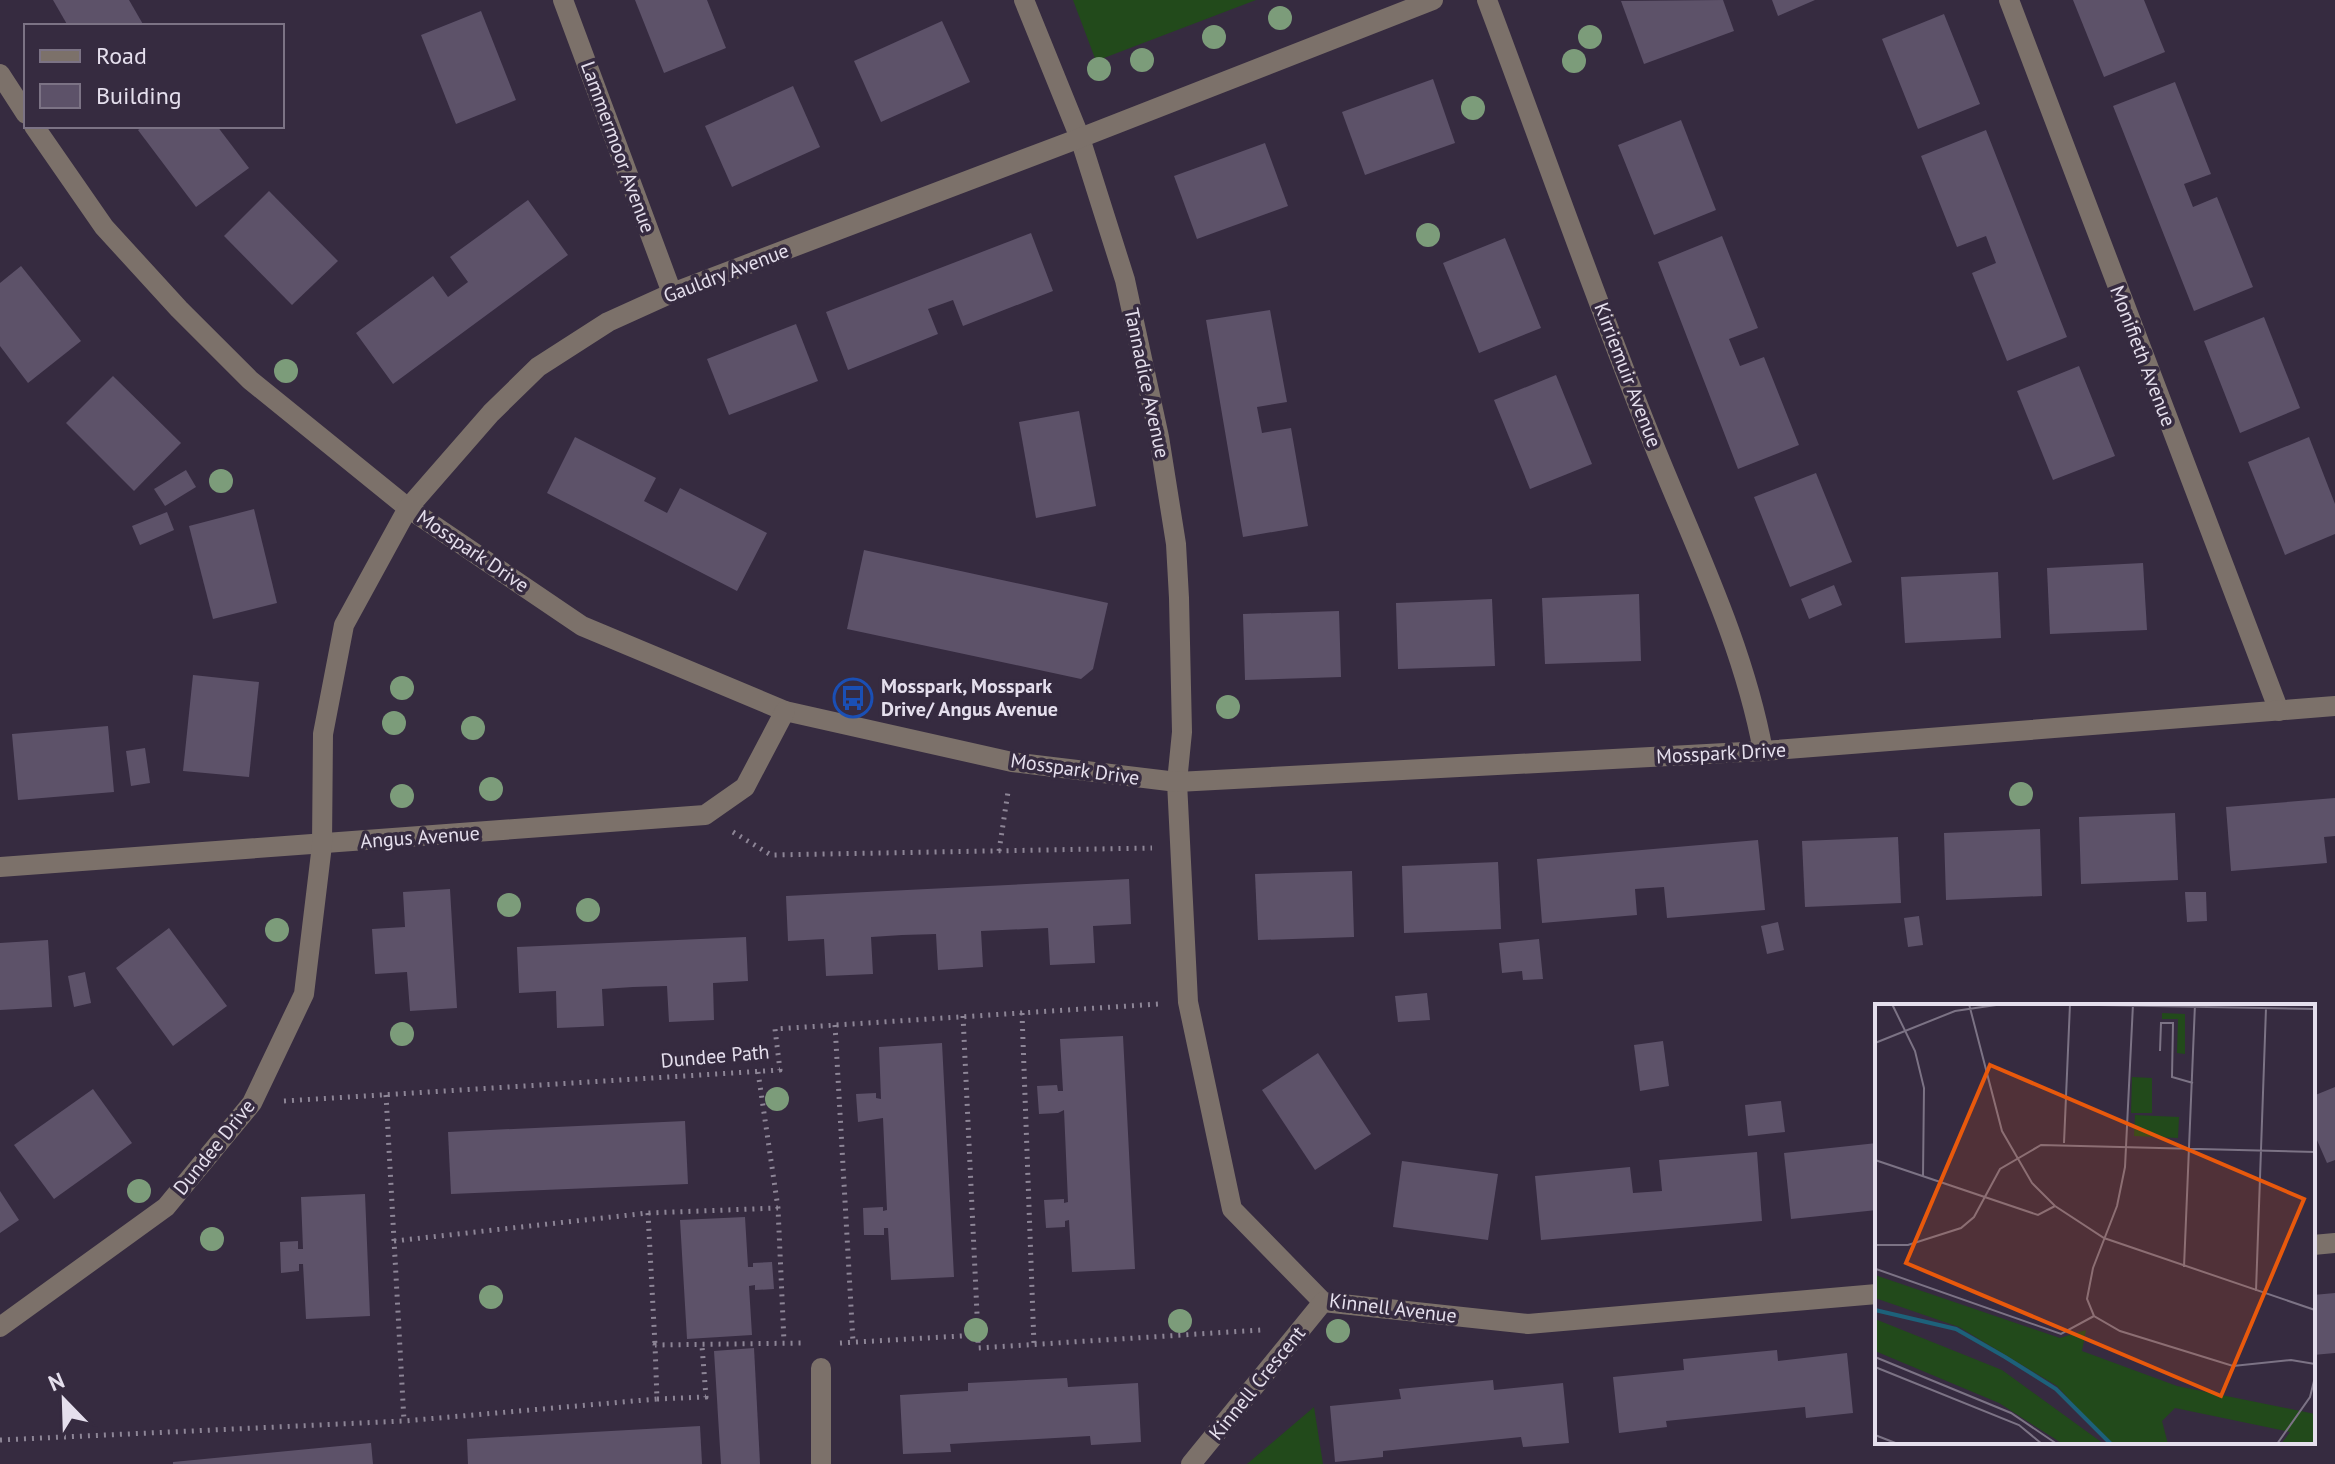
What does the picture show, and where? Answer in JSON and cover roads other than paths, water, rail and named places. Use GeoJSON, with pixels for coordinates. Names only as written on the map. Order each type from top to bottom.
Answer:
{"type":"FeatureCollection","features":[{"type":"Feature","properties":{"kind":"street","name":"Lammermoor Avenue"},"geometry":{"type":"LineString","coordinates":[[563,0],[672,293]]}},
{"type":"Feature","properties":{"kind":"street","name":"Tannadice Avenue"},"geometry":{"type":"LineString","coordinates":[[1024,0],[1080,138],[1125,280],[1159,437],[1176,544],[1182,732],[1177,782]]}},
{"type":"Feature","properties":{"kind":"street","name":"Gauldry Avenue"},"geometry":{"type":"LineString","coordinates":[[322,845],[323,734],[344,625],[408,508],[491,413],[538,367],[608,322],[672,293],[1433,0]]}},
{"type":"Feature","properties":{"kind":"street","name":"Kirriemuir Avenue"},"geometry":{"type":"LineString","coordinates":[[1487,0],[1650,436],[1714,592],[1754,703],[1763,751]]}},
{"type":"Feature","properties":{"kind":"street","name":"Monifieth Avenue"},"geometry":{"type":"LineString","coordinates":[[2009,0],[2279,711]]}},
{"type":"Feature","properties":{"kind":"street"},"geometry":{"type":"LineString","coordinates":[[0,74],[24,111]]}},
{"type":"Feature","properties":{"kind":"street","name":"Mosspark Drive"},"geometry":{"type":"LineString","coordinates":[[35,128],[104,227],[189,319],[250,380],[408,508],[582,626],[785,711],[1012,762],[1177,782],[1763,751],[2335,706]]}},
{"type":"Feature","properties":{"kind":"street","name":"Angus Avenue"},"geometry":{"type":"LineString","coordinates":[[0,867],[705,815],[745,787],[785,711]]}},
{"type":"Feature","properties":{"kind":"street","name":"Kinnell Avenue"},"geometry":{"type":"LineString","coordinates":[[1177,782],[1188,1002],[1232,1209],[1323,1302],[1528,1324],[1875,1294]]}},
{"type":"Feature","properties":{"kind":"street","name":"Dundee Drive"},"geometry":{"type":"LineString","coordinates":[[0,1327],[166,1207],[252,1103],[304,994],[322,845]]}},
{"type":"Feature","properties":{"kind":"street"},"geometry":{"type":"LineString","coordinates":[[2315,1245],[2335,1243]]}},
{"type":"Feature","properties":{"kind":"street","name":"Kinnell Crescent"},"geometry":{"type":"LineString","coordinates":[[1191,1464],[1323,1302]]}},
{"type":"Feature","properties":{"kind":"street"},"geometry":{"type":"LineString","coordinates":[[821,1368],[821,1464]]}},
{"type":"Feature","properties":{"kind":"place","name":"Mosspark, Mosspark Drive/ Angus Avenue"},"geometry":{"type":"Point","coordinates":[853,698]}}]}
